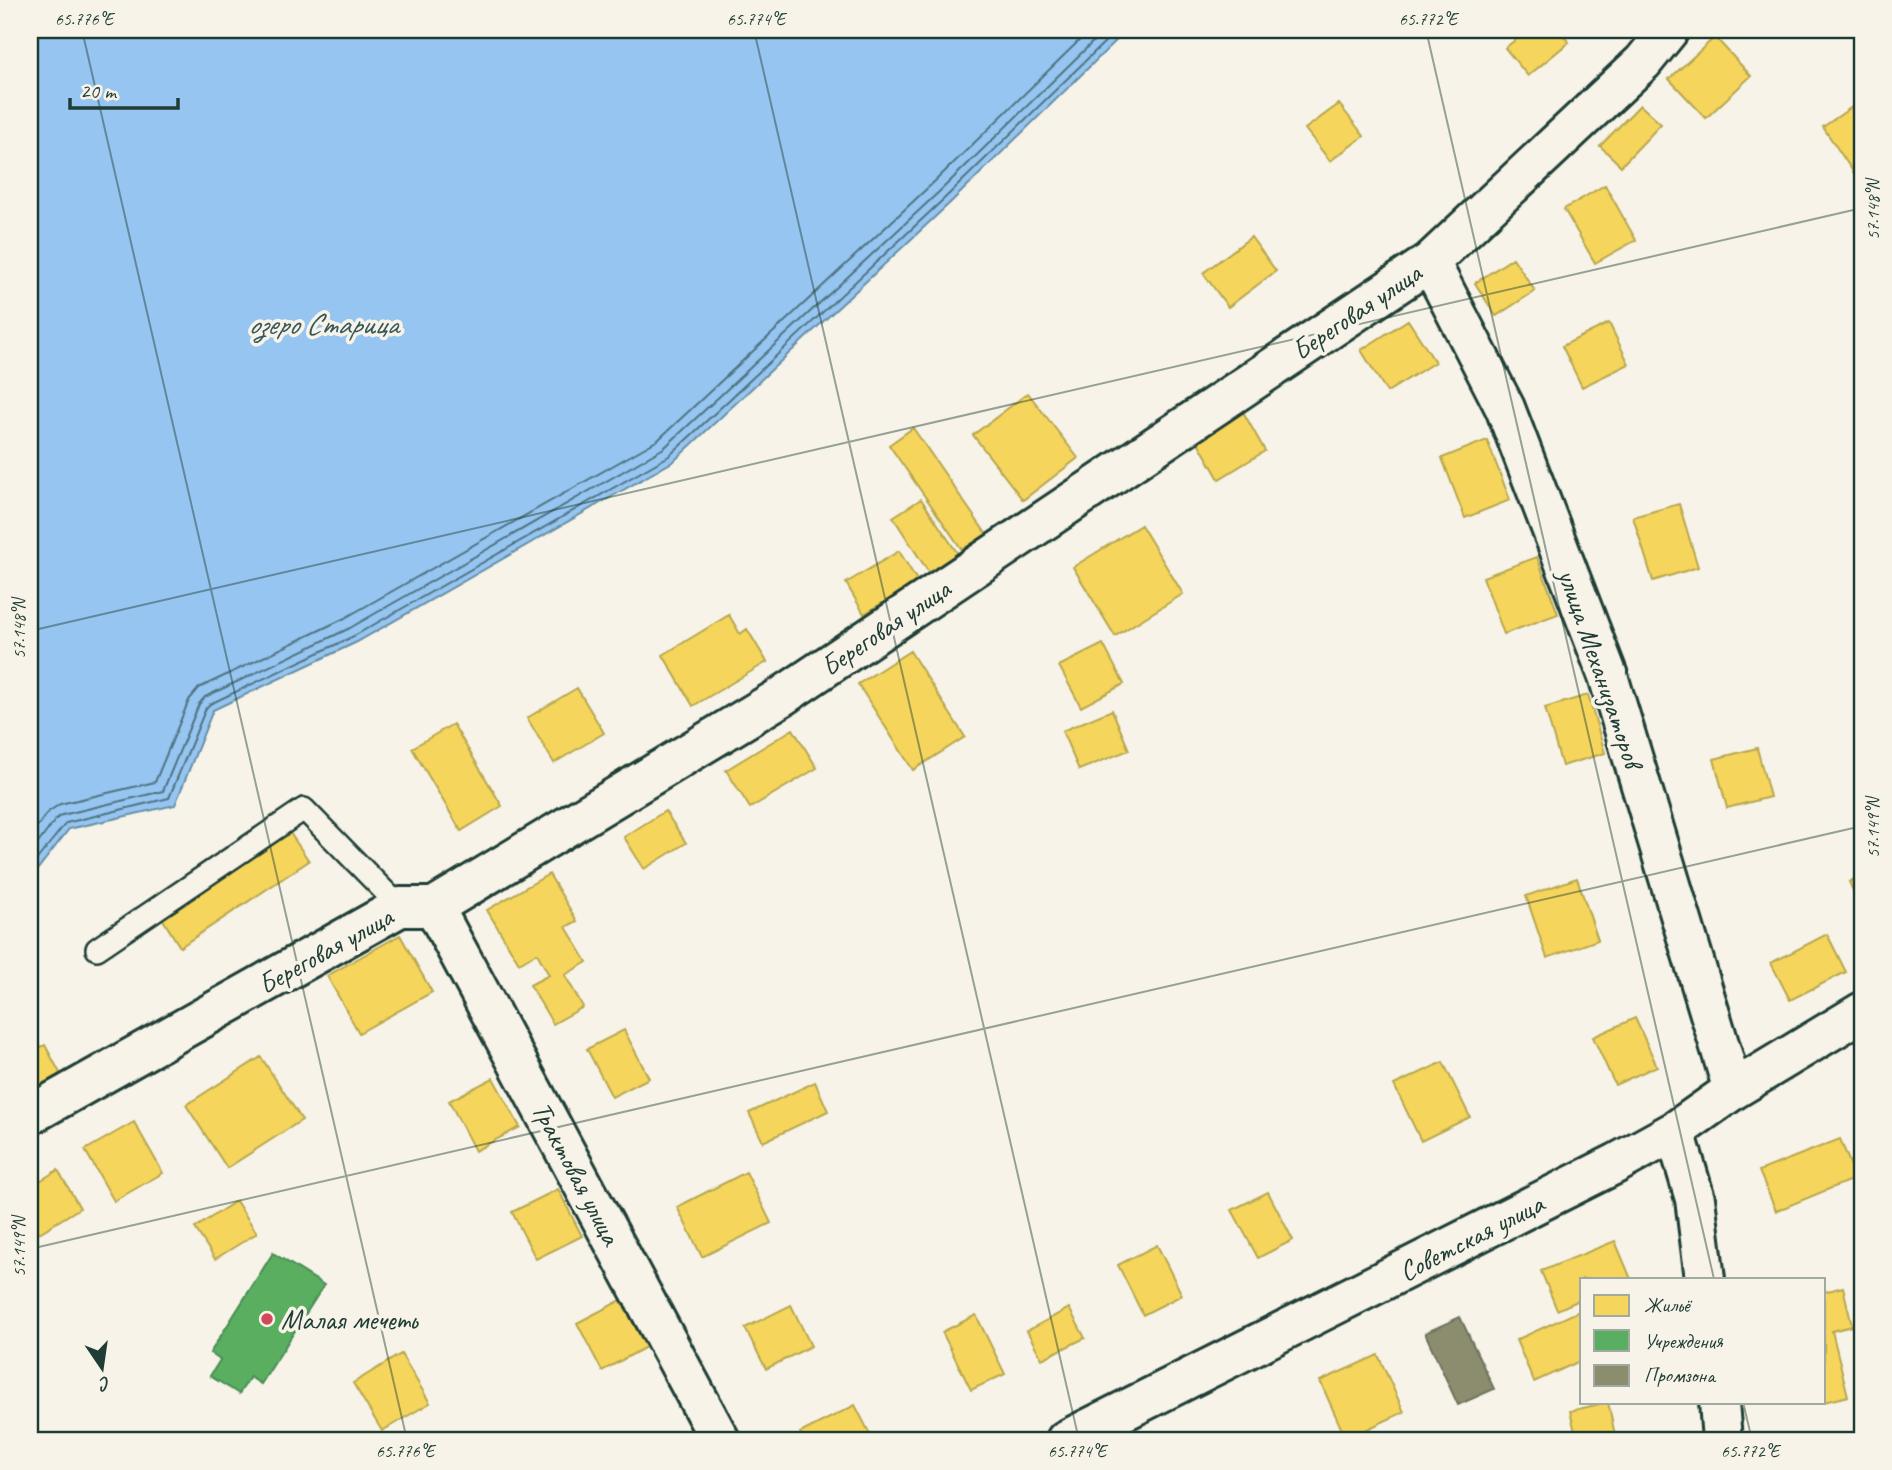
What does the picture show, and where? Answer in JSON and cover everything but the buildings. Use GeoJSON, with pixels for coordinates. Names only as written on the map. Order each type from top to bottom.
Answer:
{"type":"FeatureCollection","features":[{"type":"Feature","properties":{"kind":"street","name":"Береговая улица"},"geometry":{"type":"LineString","coordinates":[[30,1115],[417,907],[781,697],[1430,262],[1643,62],[1669,30]]}},
{"type":"Feature","properties":{"kind":"street","name":"улица Механизаторов"},"geometry":{"type":"LineString","coordinates":[[1430,262],[1505,408],[1608,677],[1733,1090]]}},
{"type":"Feature","properties":{"kind":"street","name":"Трактовая улица"},"geometry":{"type":"LineString","coordinates":[[417,907],[720,1440]]}},
{"type":"Feature","properties":{"kind":"street","name":"Советская улица"},"geometry":{"type":"LineString","coordinates":[[1066,1440],[1593,1176],[1675,1131],[1733,1090],[1862,1012]]}},
{"type":"Feature","properties":{"kind":"street"},"geometry":{"type":"LineString","coordinates":[[1675,1131],[1695,1199],[1705,1278]]}},
{"type":"Feature","properties":{"kind":"street"},"geometry":{"type":"LineString","coordinates":[[1719,1404],[1722,1440]]}},
{"type":"Feature","properties":{"kind":"lane"},"geometry":{"type":"LineString","coordinates":[[97,949],[304,809],[417,907]]}},
{"type":"Feature","properties":{"kind":"water","name":"озеро Старица"},"geometry":{"type":"Polygon","coordinates":[[[30,30],[1127,30],[952,201],[674,461],[357,642],[213,710],[175,805],[69,829],[30,879],[30,30]]]}},
{"type":"Feature","properties":{"kind":"place","name":"Малая мечеть"},"geometry":{"type":"Point","coordinates":[267,1319]}}]}
